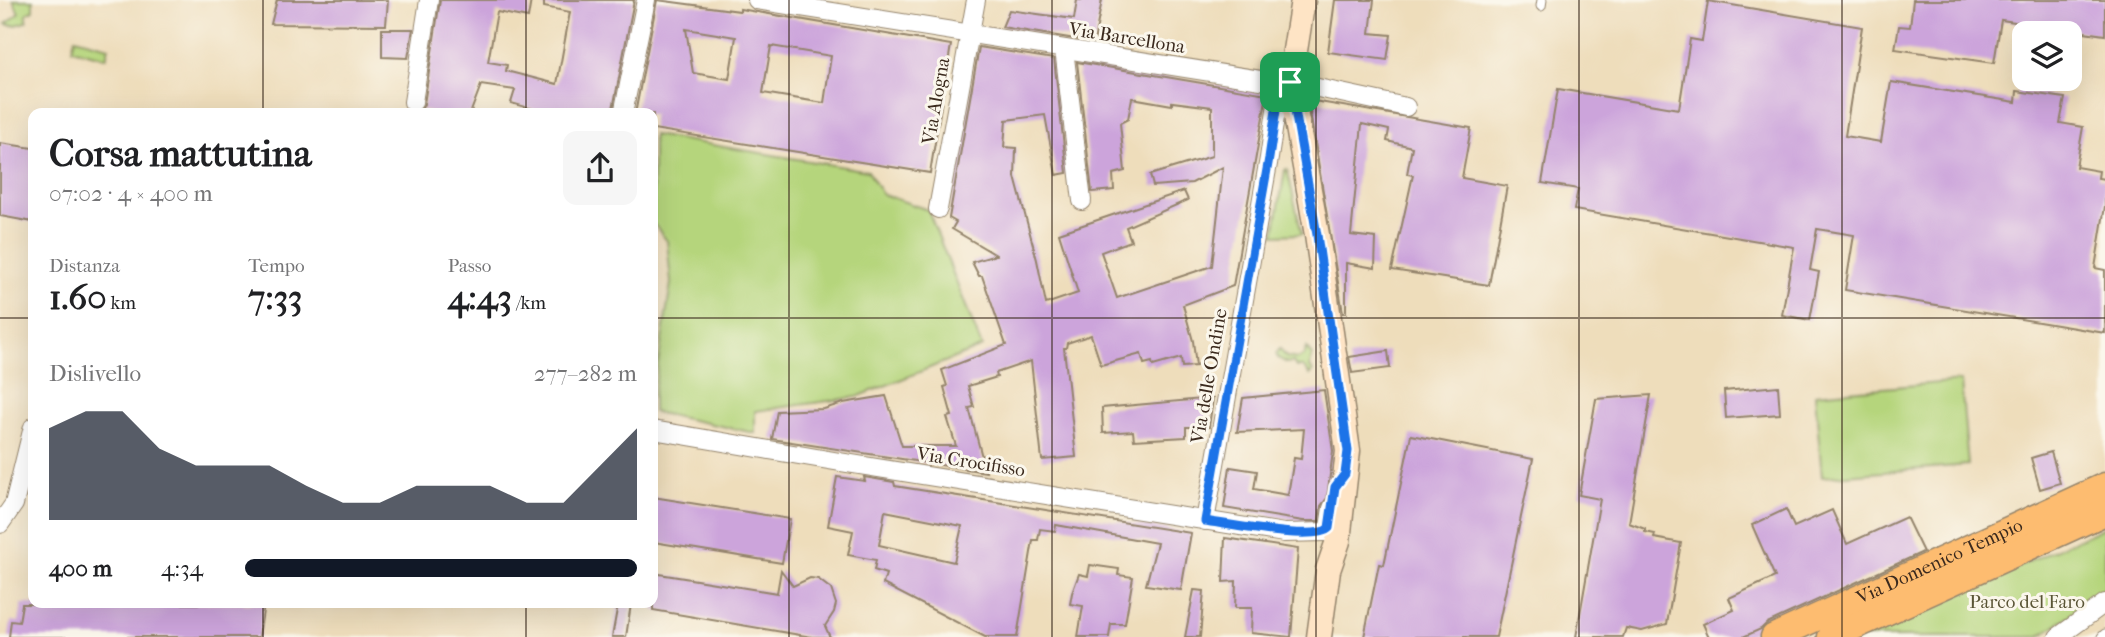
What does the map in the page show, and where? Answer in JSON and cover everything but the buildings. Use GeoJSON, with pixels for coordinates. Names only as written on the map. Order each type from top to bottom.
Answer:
{"type":"FeatureCollection","features":[{"type":"Feature","properties":{"kind":"main road","name":"Via Domenico Tempio"},"geometry":{"type":"LineString","coordinates":[[1774,637],[2105,486]]}},
{"type":"Feature","properties":{"kind":"main road","name":"Via Domenico Tempio"},"geometry":{"type":"LineString","coordinates":[[1831,637],[2105,513]]}},
{"type":"Feature","properties":{"kind":"street"},"geometry":{"type":"LineString","coordinates":[[414,102],[429,0]]}},
{"type":"Feature","properties":{"kind":"street"},"geometry":{"type":"LineString","coordinates":[[624,108],[646,0]]}},
{"type":"Feature","properties":{"kind":"street","name":"Via Barcellona"},"geometry":{"type":"LineString","coordinates":[[757,0],[1285,82],[1406,107]]}},
{"type":"Feature","properties":{"kind":"street","name":"Via Alogna"},"geometry":{"type":"LineString","coordinates":[[938,209],[976,0]]}},
{"type":"Feature","properties":{"kind":"street"},"geometry":{"type":"LineString","coordinates":[[1303,0],[1285,82],[1317,235],[1348,451],[1338,541],[1328,570],[1319,637]]}},
{"type":"Feature","properties":{"kind":"street"},"geometry":{"type":"LineString","coordinates":[[1064,49],[1082,201]]}},
{"type":"Feature","properties":{"kind":"street","name":"Via delle Ondine"},"geometry":{"type":"LineString","coordinates":[[1205,521],[1269,158],[1285,82]]}},
{"type":"Feature","properties":{"kind":"street"},"geometry":{"type":"LineString","coordinates":[[1269,158],[1276,150],[1283,148],[1296,153],[1303,161]]}},
{"type":"Feature","properties":{"kind":"street","name":"Via Crocifisso"},"geometry":{"type":"LineString","coordinates":[[658,431],[1284,533]]}},
{"type":"Feature","properties":{"kind":"street"},"geometry":{"type":"LineString","coordinates":[[0,524],[14,504],[28,447]]}},
{"type":"Feature","properties":{"kind":"street"},"geometry":{"type":"LineString","coordinates":[[1284,533],[1325,532],[1329,528],[1335,487],[1345,474]]}},
{"type":"Feature","properties":{"kind":"street"},"geometry":{"type":"LineString","coordinates":[[1284,533],[1323,546],[1328,570]]}},
{"type":"Feature","properties":{"kind":"street"},"geometry":{"type":"LineString","coordinates":[[2058,637],[2105,603]]}},
{"type":"Feature","properties":{"kind":"street"},"geometry":{"type":"LineString","coordinates":[[2076,637],[2105,616]]}},
{"type":"Feature","properties":{"kind":"green space"},"geometry":{"type":"Polygon","coordinates":[[[13,0],[33,0],[33,10],[26,14],[27,21],[6,24],[19,13],[13,0]]]}},
{"type":"Feature","properties":{"kind":"green space"},"geometry":{"type":"Polygon","coordinates":[[[75,38],[109,47],[106,58],[72,49],[75,38]]]}},
{"type":"Feature","properties":{"kind":"green space"},"geometry":{"type":"Polygon","coordinates":[[[658,136],[868,171],[882,194],[928,210],[982,347],[857,397],[755,411],[755,433],[658,413],[658,365],[671,283],[667,241],[658,229],[658,136]]]}},
{"type":"Feature","properties":{"kind":"green space"},"geometry":{"type":"Polygon","coordinates":[[[1287,169],[1302,234],[1274,235],[1285,170],[1287,169]]]}},
{"type":"Feature","properties":{"kind":"green space"},"geometry":{"type":"Polygon","coordinates":[[[1306,348],[1312,355],[1310,366],[1313,372],[1310,375],[1303,367],[1296,367],[1293,362],[1287,363],[1276,354],[1280,349],[1286,357],[1298,359],[1304,355],[1306,348]]]}},
{"type":"Feature","properties":{"kind":"green space"},"geometry":{"type":"Polygon","coordinates":[[[1961,381],[1968,465],[1822,477],[1815,394],[1961,381]]]}},
{"type":"Feature","properties":{"kind":"green space","name":"Parco del Faro"},"geometry":{"type":"Polygon","coordinates":[[[2105,527],[2105,590],[2039,637],[1864,637],[2105,527]]]}},
{"type":"Feature","properties":{"kind":"route"},"geometry":{"type":"LineString","coordinates":[[1290,82],[1317,235],[1348,451],[1345,474],[1335,487],[1329,528],[1320,533],[1284,533],[1205,521],[1280,83],[1290,82]]}}]}
